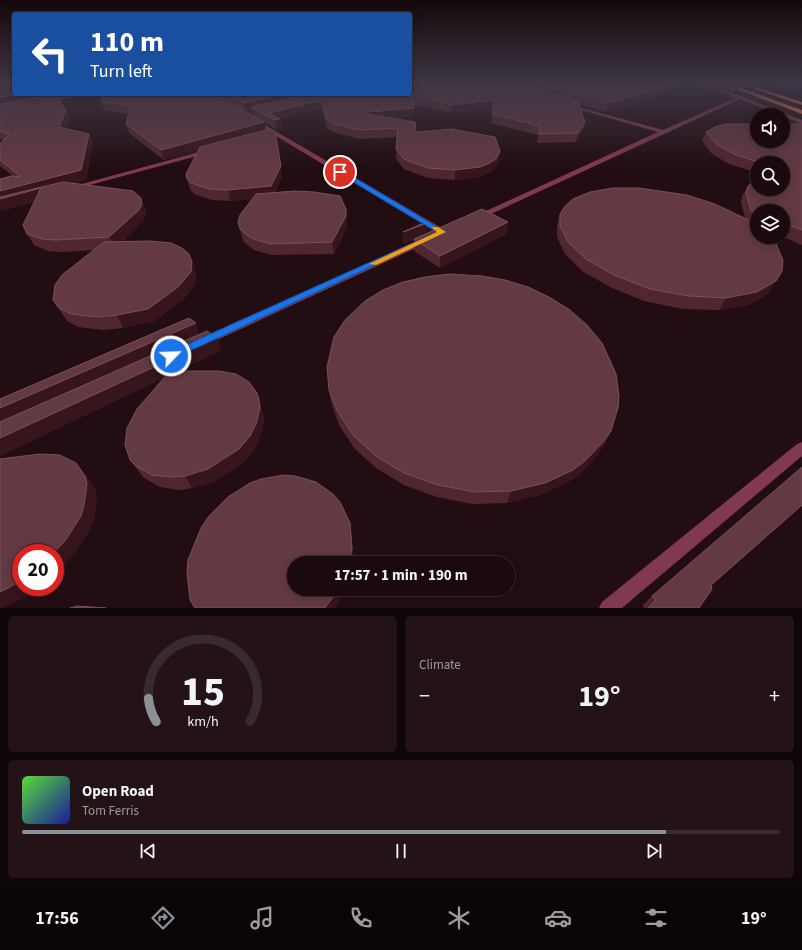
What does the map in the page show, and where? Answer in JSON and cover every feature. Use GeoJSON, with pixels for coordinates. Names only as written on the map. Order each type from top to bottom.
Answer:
{"type":"FeatureCollection","features":[{"type":"Feature","properties":{"kind":"lane"},"geometry":{"type":"LineString","coordinates":[[588,110],[663,132]]}},
{"type":"Feature","properties":{"kind":"lane"},"geometry":{"type":"LineString","coordinates":[[471,219],[711,110]]}},
{"type":"Feature","properties":{"kind":"lane"},"geometry":{"type":"LineString","coordinates":[[774,110],[802,122]]}},
{"type":"Feature","properties":{"kind":"lane"},"geometry":{"type":"LineString","coordinates":[[196,344],[446,231],[244,115]]}},
{"type":"Feature","properties":{"kind":"lane"},"geometry":{"type":"LineString","coordinates":[[268,136],[276,134]]}},
{"type":"Feature","properties":{"kind":"lane"},"geometry":{"type":"LineString","coordinates":[[61,190],[214,150]]}},
{"type":"Feature","properties":{"kind":"lane"},"geometry":{"type":"LineString","coordinates":[[608,608],[802,448]]}},
{"type":"Feature","properties":{"kind":"building"},"geometry":{"type":"Polygon","coordinates":[[[0,110],[66,110],[59,127],[89,134],[81,170],[0,191],[0,179],[11,176],[21,177],[0,160],[0,144],[9,134],[0,131],[0,110]]]}},
{"type":"Feature","properties":{"kind":"building"},"geometry":{"type":"Polygon","coordinates":[[[130,110],[244,110],[264,122],[161,150],[126,124],[130,110]]]}},
{"type":"Feature","properties":{"kind":"building"},"geometry":{"type":"Polygon","coordinates":[[[257,110],[280,110],[269,113],[280,119],[274,120],[257,110]]]}},
{"type":"Feature","properties":{"kind":"building"},"geometry":{"type":"Polygon","coordinates":[[[324,110],[386,110],[366,112],[366,114],[415,122],[416,132],[452,129],[495,137],[500,151],[496,159],[480,167],[455,170],[428,168],[404,159],[396,149],[398,128],[359,130],[332,123],[327,119],[324,110]]]}},
{"type":"Feature","properties":{"kind":"building"},"geometry":{"type":"Polygon","coordinates":[[[493,110],[581,110],[585,123],[578,133],[539,134],[540,126],[492,114],[493,110]]]}},
{"type":"Feature","properties":{"kind":"building"},"geometry":{"type":"Polygon","coordinates":[[[725,124],[750,124],[750,148],[790,148],[790,124],[802,124],[802,230],[790,226],[790,204],[750,204],[750,207],[746,192],[750,184],[750,196],[790,196],[790,156],[750,156],[750,159],[734,154],[717,145],[706,132],[725,124]]]}},
{"type":"Feature","properties":{"kind":"building"},"geometry":{"type":"Polygon","coordinates":[[[270,129],[275,132],[281,166],[271,186],[228,190],[209,189],[191,183],[187,179],[186,174],[200,147],[270,129]]]}},
{"type":"Feature","properties":{"kind":"building"},"geometry":{"type":"Polygon","coordinates":[[[63,182],[133,191],[141,198],[142,204],[139,210],[109,237],[56,240],[42,239],[27,234],[23,225],[41,188],[0,199],[0,197],[63,182]]]}},
{"type":"Feature","properties":{"kind":"building"},"geometry":{"type":"Polygon","coordinates":[[[613,188],[639,188],[687,195],[715,204],[750,221],[750,244],[776,244],[783,260],[782,271],[776,281],[757,292],[726,298],[689,296],[650,289],[614,275],[586,259],[568,242],[560,226],[560,214],[565,206],[573,199],[590,192],[613,188]]]}},
{"type":"Feature","properties":{"kind":"building"},"geometry":{"type":"Polygon","coordinates":[[[295,191],[340,196],[346,209],[346,216],[332,242],[270,244],[251,238],[240,229],[238,222],[240,215],[256,194],[295,191]]]}},
{"type":"Feature","properties":{"kind":"building"},"geometry":{"type":"Polygon","coordinates":[[[482,209],[508,222],[440,256],[414,239],[482,209]]]}},
{"type":"Feature","properties":{"kind":"building"},"geometry":{"type":"Polygon","coordinates":[[[426,222],[427,223],[403,232],[426,222]]]}},
{"type":"Feature","properties":{"kind":"building"},"geometry":{"type":"Polygon","coordinates":[[[150,241],[171,243],[182,248],[189,254],[192,262],[191,272],[178,287],[148,309],[97,317],[71,314],[59,308],[53,300],[55,285],[62,275],[104,242],[150,241]]]}},
{"type":"Feature","properties":{"kind":"building"},"geometry":{"type":"Polygon","coordinates":[[[449,274],[482,276],[505,280],[528,287],[549,297],[570,310],[587,325],[602,343],[616,374],[619,396],[618,408],[611,431],[604,441],[585,461],[573,470],[545,483],[511,491],[475,492],[438,485],[404,473],[376,456],[353,435],[338,412],[329,390],[327,367],[334,337],[345,320],[365,301],[383,290],[403,282],[449,274]]]}},
{"type":"Feature","properties":{"kind":"building"},"geometry":{"type":"Polygon","coordinates":[[[189,318],[196,323],[0,408],[0,399],[189,318]]]}},
{"type":"Feature","properties":{"kind":"building"},"geometry":{"type":"Polygon","coordinates":[[[207,331],[217,338],[0,438],[0,422],[207,331]]]}},
{"type":"Feature","properties":{"kind":"building"},"geometry":{"type":"Polygon","coordinates":[[[170,371],[219,371],[236,374],[249,382],[257,393],[259,400],[260,408],[256,424],[250,436],[239,449],[208,469],[185,476],[173,477],[152,475],[136,466],[130,460],[125,445],[127,428],[137,409],[170,371]]]}},
{"type":"Feature","properties":{"kind":"building"},"geometry":{"type":"Polygon","coordinates":[[[40,454],[60,455],[76,463],[85,476],[87,484],[81,516],[62,544],[12,544],[12,586],[0,592],[0,459],[40,454]]]}},
{"type":"Feature","properties":{"kind":"building"},"geometry":{"type":"Polygon","coordinates":[[[802,467],[802,505],[711,585],[712,589],[699,608],[648,608],[656,600],[652,596],[802,467]]]}},
{"type":"Feature","properties":{"kind":"building"},"geometry":{"type":"Polygon","coordinates":[[[284,475],[295,476],[316,482],[333,494],[340,502],[350,523],[352,548],[350,556],[287,556],[287,596],[334,596],[325,608],[195,608],[190,600],[187,573],[188,560],[201,528],[209,516],[228,497],[250,483],[261,479],[284,475]]]}},
{"type":"Feature","properties":{"kind":"building"},"geometry":{"type":"Polygon","coordinates":[[[78,606],[105,608],[70,608],[78,606]]]}},
{"type":"Feature","properties":{"kind":"slow traffic"},"geometry":{"type":"LineString","coordinates":[[374,264],[442,232],[436,228]]}},
{"type":"Feature","properties":{"kind":"route"},"geometry":{"type":"LineString","coordinates":[[171,356],[442,232],[340,172]]}}]}
